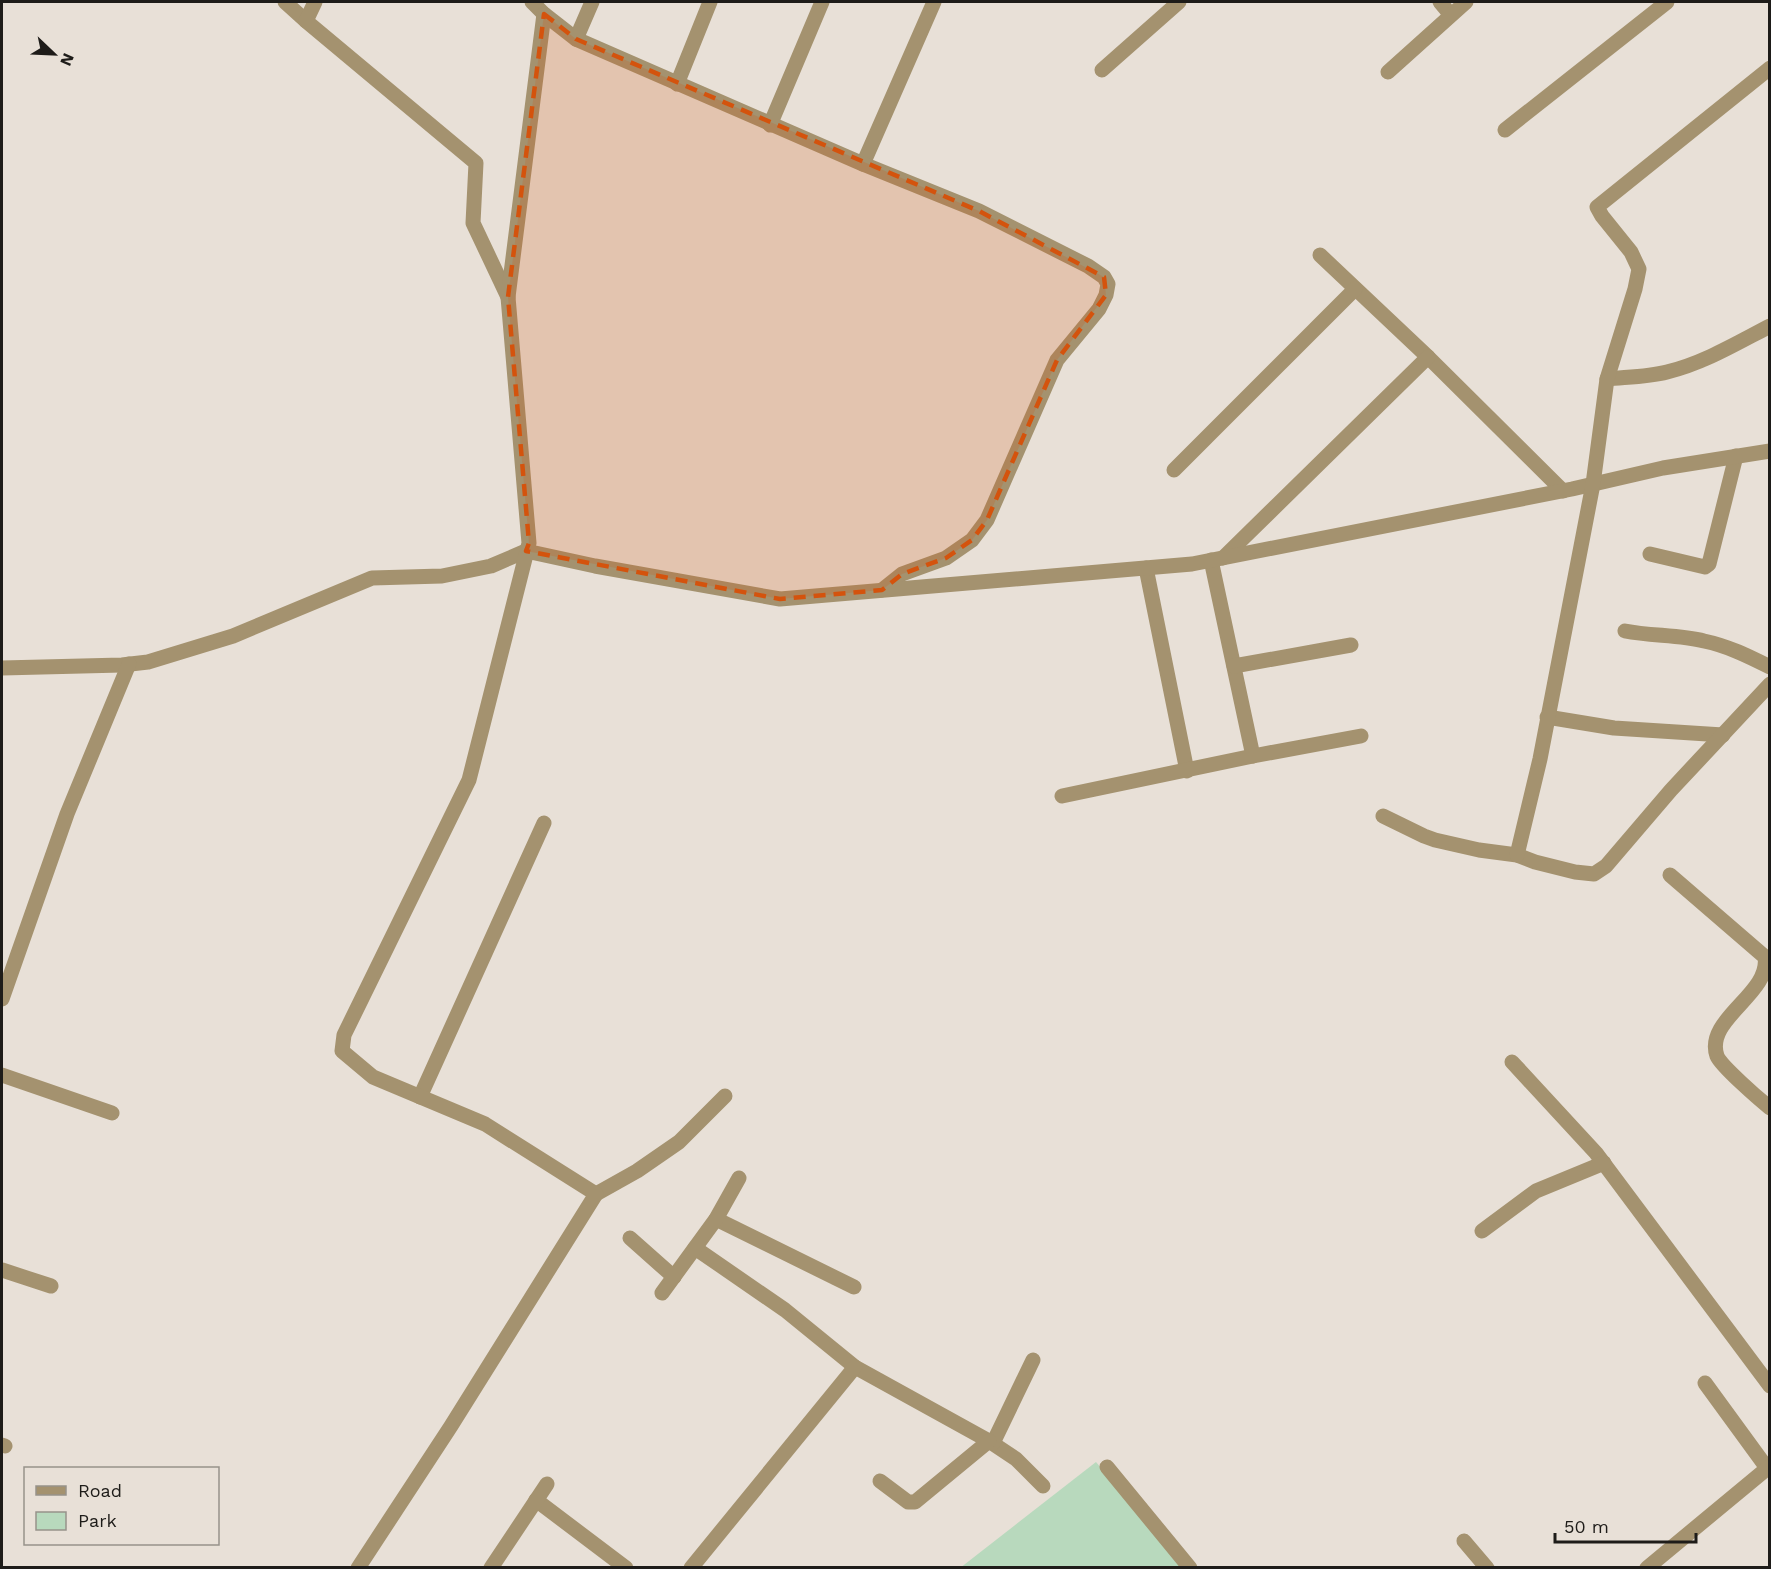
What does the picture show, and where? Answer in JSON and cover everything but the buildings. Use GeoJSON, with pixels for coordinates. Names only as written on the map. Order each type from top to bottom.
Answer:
{"type":"FeatureCollection","features":[{"type":"Feature","properties":{"kind":"street"},"geometry":{"type":"LineString","coordinates":[[285,2],[476,163],[473,223],[508,297]]}},
{"type":"Feature","properties":{"kind":"street"},"geometry":{"type":"LineString","coordinates":[[306,21],[315,2]]}},
{"type":"Feature","properties":{"kind":"street"},"geometry":{"type":"LineString","coordinates":[[532,2],[576,39],[770,125],[979,211],[1088,266],[1104,277],[1108,284],[1106,296],[1099,309],[1057,360],[987,520],[972,540],[946,558],[902,574],[882,590]]}},
{"type":"Feature","properties":{"kind":"street"},"geometry":{"type":"LineString","coordinates":[[576,39],[592,2]]}},
{"type":"Feature","properties":{"kind":"street"},"geometry":{"type":"LineString","coordinates":[[677,84],[710,2]]}},
{"type":"Feature","properties":{"kind":"street"},"geometry":{"type":"LineString","coordinates":[[770,125],[822,2]]}},
{"type":"Feature","properties":{"kind":"street"},"geometry":{"type":"LineString","coordinates":[[863,164],[934,2]]}},
{"type":"Feature","properties":{"kind":"street"},"geometry":{"type":"LineString","coordinates":[[1101,70],[1179,2]]}},
{"type":"Feature","properties":{"kind":"street"},"geometry":{"type":"LineString","coordinates":[[1440,2],[1450,14]]}},
{"type":"Feature","properties":{"kind":"street"},"geometry":{"type":"LineString","coordinates":[[1388,72],[1466,2]]}},
{"type":"Feature","properties":{"kind":"street"},"geometry":{"type":"LineString","coordinates":[[1505,130],[1667,2]]}},
{"type":"Feature","properties":{"kind":"street"},"geometry":{"type":"LineString","coordinates":[[544,14],[508,297],[530,543],[526,551],[469,780],[344,1035],[342,1051],[373,1077],[484,1124],[596,1194]]}},
{"type":"Feature","properties":{"kind":"street"},"geometry":{"type":"LineString","coordinates":[[1517,855],[1540,759],[1593,484],[1607,379],[1639,269],[1631,252],[1597,207],[1770,68]]}},
{"type":"Feature","properties":{"kind":"street"},"geometry":{"type":"LineString","coordinates":[[1320,255],[1428,357],[1563,491]]}},
{"type":"Feature","properties":{"kind":"street"},"geometry":{"type":"LineString","coordinates":[[1174,470],[1355,289]]}},
{"type":"Feature","properties":{"kind":"street"},"geometry":{"type":"LineString","coordinates":[[1607,379],[1647,376],[1670,371],[1708,358],[1770,326]]}},
{"type":"Feature","properties":{"kind":"street"},"geometry":{"type":"LineString","coordinates":[[1217,559],[1428,357]]}},
{"type":"Feature","properties":{"kind":"street"},"geometry":{"type":"LineString","coordinates":[[2,668],[148,662],[233,636],[372,578],[442,576],[491,566],[526,551],[780,599],[1192,564],[1563,491],[1663,468],[1770,451]]}},
{"type":"Feature","properties":{"kind":"street"},"geometry":{"type":"LineString","coordinates":[[1650,554],[1705,567],[1709,564],[1736,456]]}},
{"type":"Feature","properties":{"kind":"street"},"geometry":{"type":"LineString","coordinates":[[1217,559],[1234,666],[1253,756]]}},
{"type":"Feature","properties":{"kind":"street"},"geometry":{"type":"LineString","coordinates":[[1146,568],[1187,771]]}},
{"type":"Feature","properties":{"kind":"street"},"geometry":{"type":"LineString","coordinates":[[1625,631],[1703,640],[1738,651],[1770,667]]}},
{"type":"Feature","properties":{"kind":"street"},"geometry":{"type":"LineString","coordinates":[[1234,666],[1351,645]]}},
{"type":"Feature","properties":{"kind":"street"},"geometry":{"type":"LineString","coordinates":[[2,999],[67,814],[129,664]]}},
{"type":"Feature","properties":{"kind":"street"},"geometry":{"type":"LineString","coordinates":[[1383,816],[1424,836],[1479,850],[1517,855],[1575,872],[1594,874],[1606,866],[1671,790],[1770,684]]}},
{"type":"Feature","properties":{"kind":"street"},"geometry":{"type":"LineString","coordinates":[[1547,717],[1614,728],[1723,735]]}},
{"type":"Feature","properties":{"kind":"street"},"geometry":{"type":"LineString","coordinates":[[1062,796],[1361,736]]}},
{"type":"Feature","properties":{"kind":"street"},"geometry":{"type":"LineString","coordinates":[[420,1097],[544,824]]}},
{"type":"Feature","properties":{"kind":"street"},"geometry":{"type":"LineString","coordinates":[[1670,875],[1765,957],[1767,966],[1762,978],[1720,1030],[1716,1045],[1718,1057],[1770,1108]]}},
{"type":"Feature","properties":{"kind":"street"},"geometry":{"type":"LineString","coordinates":[[1512,1062],[1604,1163],[1770,1386]]}},
{"type":"Feature","properties":{"kind":"street"},"geometry":{"type":"LineString","coordinates":[[2,1075],[112,1113]]}},
{"type":"Feature","properties":{"kind":"street"},"geometry":{"type":"LineString","coordinates":[[358,1568],[451,1426],[596,1194],[638,1171],[679,1142],[725,1096]]}},
{"type":"Feature","properties":{"kind":"street"},"geometry":{"type":"LineString","coordinates":[[1482,1231],[1536,1191],[1604,1163]]}},
{"type":"Feature","properties":{"kind":"street"},"geometry":{"type":"LineString","coordinates":[[662,1293],[716,1219],[739,1178]]}},
{"type":"Feature","properties":{"kind":"street"},"geometry":{"type":"LineString","coordinates":[[716,1219],[854,1287]]}},
{"type":"Feature","properties":{"kind":"street"},"geometry":{"type":"LineString","coordinates":[[630,1238],[674,1277]]}},
{"type":"Feature","properties":{"kind":"street"},"geometry":{"type":"LineString","coordinates":[[695,1248],[785,1310],[855,1367],[991,1442],[1016,1459],[1043,1486]]}},
{"type":"Feature","properties":{"kind":"street"},"geometry":{"type":"LineString","coordinates":[[2,1270],[51,1286]]}},
{"type":"Feature","properties":{"kind":"street"},"geometry":{"type":"LineString","coordinates":[[880,1480],[908,1502],[915,1502],[991,1442],[1033,1360]]}},
{"type":"Feature","properties":{"kind":"street"},"geometry":{"type":"LineString","coordinates":[[691,1568],[855,1367]]}},
{"type":"Feature","properties":{"kind":"street"},"geometry":{"type":"LineString","coordinates":[[1647,1568],[1768,1467],[1705,1383]]}},
{"type":"Feature","properties":{"kind":"street"},"geometry":{"type":"LineString","coordinates":[[1107,1467],[1190,1568]]}},
{"type":"Feature","properties":{"kind":"street"},"geometry":{"type":"LineString","coordinates":[[491,1568],[547,1484]]}},
{"type":"Feature","properties":{"kind":"street"},"geometry":{"type":"LineString","coordinates":[[536,1500],[626,1568]]}},
{"type":"Feature","properties":{"kind":"street"},"geometry":{"type":"LineString","coordinates":[[1464,1541],[1487,1568]]}},
{"type":"Feature","properties":{"kind":"highlighted area"},"geometry":{"type":"Polygon","coordinates":[[[544,14],[576,39],[979,211],[1104,277],[1106,295],[1057,360],[987,520],[972,540],[946,558],[902,574],[882,590],[780,599],[526,551],[529,543],[508,297],[544,14]]]}},
{"type":"Feature","properties":{"kind":"green space"},"geometry":{"type":"Polygon","coordinates":[[[1096,1462],[1183,1567],[960,1568],[1096,1462]]]}}]}
